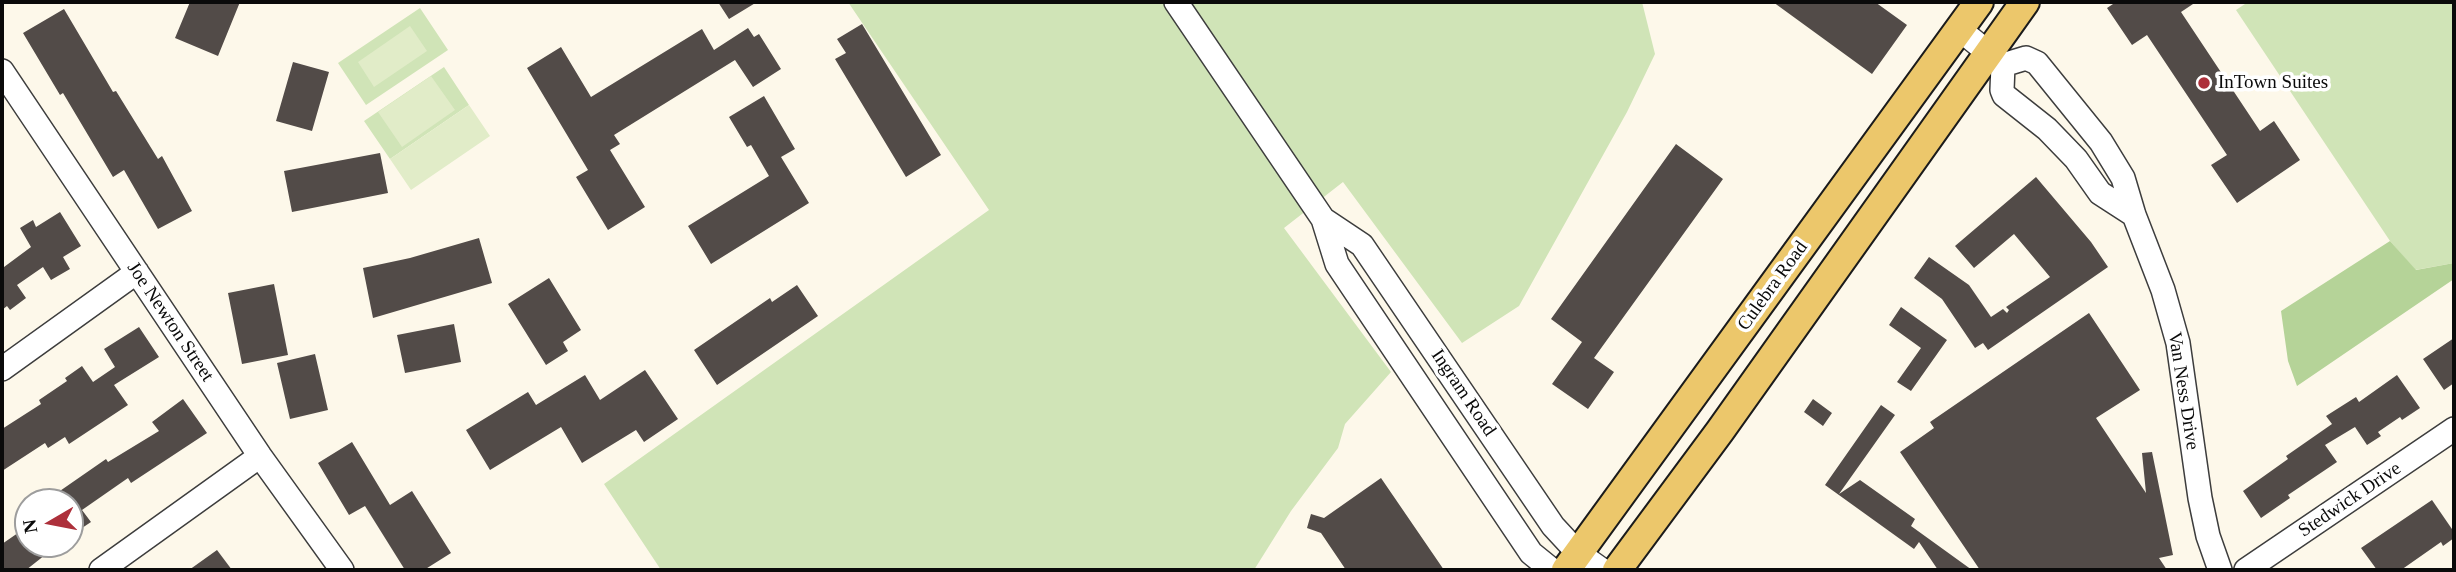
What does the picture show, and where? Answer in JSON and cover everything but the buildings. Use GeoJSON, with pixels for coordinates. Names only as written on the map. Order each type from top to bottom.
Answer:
{"type":"FeatureCollection","features":[{"type":"Feature","properties":{"kind":"main road","name":"Culebra Road"},"geometry":{"type":"LineString","coordinates":[[1572,562],[1979,2]]}},
{"type":"Feature","properties":{"kind":"main road","name":"Culebra Road"},"geometry":{"type":"LineString","coordinates":[[1617,570],[1996,59],[2025,2]]}},
{"type":"Feature","properties":{"kind":"street","name":"Ingram Road"},"geometry":{"type":"LineString","coordinates":[[1176,2],[1323,219],[1337,264],[1531,553],[1552,570]]}},
{"type":"Feature","properties":{"kind":"street"},"geometry":{"type":"LineString","coordinates":[[1959,29],[1996,59],[2004,94],[2048,129],[2076,159],[2100,193],[2134,215]]}},
{"type":"Feature","properties":{"kind":"street","name":"Van Ness Drive"},"geometry":{"type":"LineString","coordinates":[[1996,59],[2026,58],[2037,63],[2101,142],[2123,178],[2163,290],[2178,342],[2200,498],[2208,537],[2220,570]]}},
{"type":"Feature","properties":{"kind":"street","name":"Joe Newton Street"},"geometry":{"type":"LineString","coordinates":[[2,71],[261,456],[342,570]]}},
{"type":"Feature","properties":{"kind":"street","name":"Ingram Road"},"geometry":{"type":"LineString","coordinates":[[1323,219],[1362,245],[1553,526],[1572,562],[1602,570]]}},
{"type":"Feature","properties":{"kind":"street"},"geometry":{"type":"LineString","coordinates":[[2,369],[137,271]]}},
{"type":"Feature","properties":{"kind":"street","name":"Stedwick Drive"},"geometry":{"type":"LineString","coordinates":[[2246,570],[2454,431]]}},
{"type":"Feature","properties":{"kind":"street"},"geometry":{"type":"LineString","coordinates":[[101,570],[261,456]]}},
{"type":"Feature","properties":{"kind":"green space"},"geometry":{"type":"Polygon","coordinates":[[[848,2],[1642,2],[1655,54],[1627,112],[1519,306],[1462,343],[1343,182],[1284,228],[1391,372],[1345,424],[1338,448],[1291,511],[1254,570],[661,570],[604,484],[989,210],[848,2]]]}},
{"type":"Feature","properties":{"kind":"green space"},"geometry":{"type":"Polygon","coordinates":[[[2248,2],[2454,2],[2454,263],[2415,270],[2390,241],[2236,10],[2248,2]]]}},
{"type":"Feature","properties":{"kind":"green space"},"geometry":{"type":"Polygon","coordinates":[[[420,8],[448,50],[366,105],[338,63],[420,8]]]}},
{"type":"Feature","properties":{"kind":"green space"},"geometry":{"type":"Polygon","coordinates":[[[410,26],[427,51],[374,87],[358,62],[410,26]]]}},
{"type":"Feature","properties":{"kind":"green space"},"geometry":{"type":"Polygon","coordinates":[[[444,67],[469,105],[390,159],[364,121],[444,67]]]}},
{"type":"Feature","properties":{"kind":"green space"},"geometry":{"type":"Polygon","coordinates":[[[431,76],[455,110],[402,147],[378,112],[431,76]]]}},
{"type":"Feature","properties":{"kind":"green space"},"geometry":{"type":"Polygon","coordinates":[[[469,105],[490,136],[411,190],[390,159],[469,105]]]}},
{"type":"Feature","properties":{"kind":"green space"},"geometry":{"type":"Polygon","coordinates":[[[2390,241],[2416,270],[2454,263],[2454,279],[2297,386],[2288,361],[2281,311],[2390,241]]]}},
{"type":"Feature","properties":{"kind":"place","name":"InTown Suites"},"geometry":{"type":"Point","coordinates":[2204,83]}}]}
